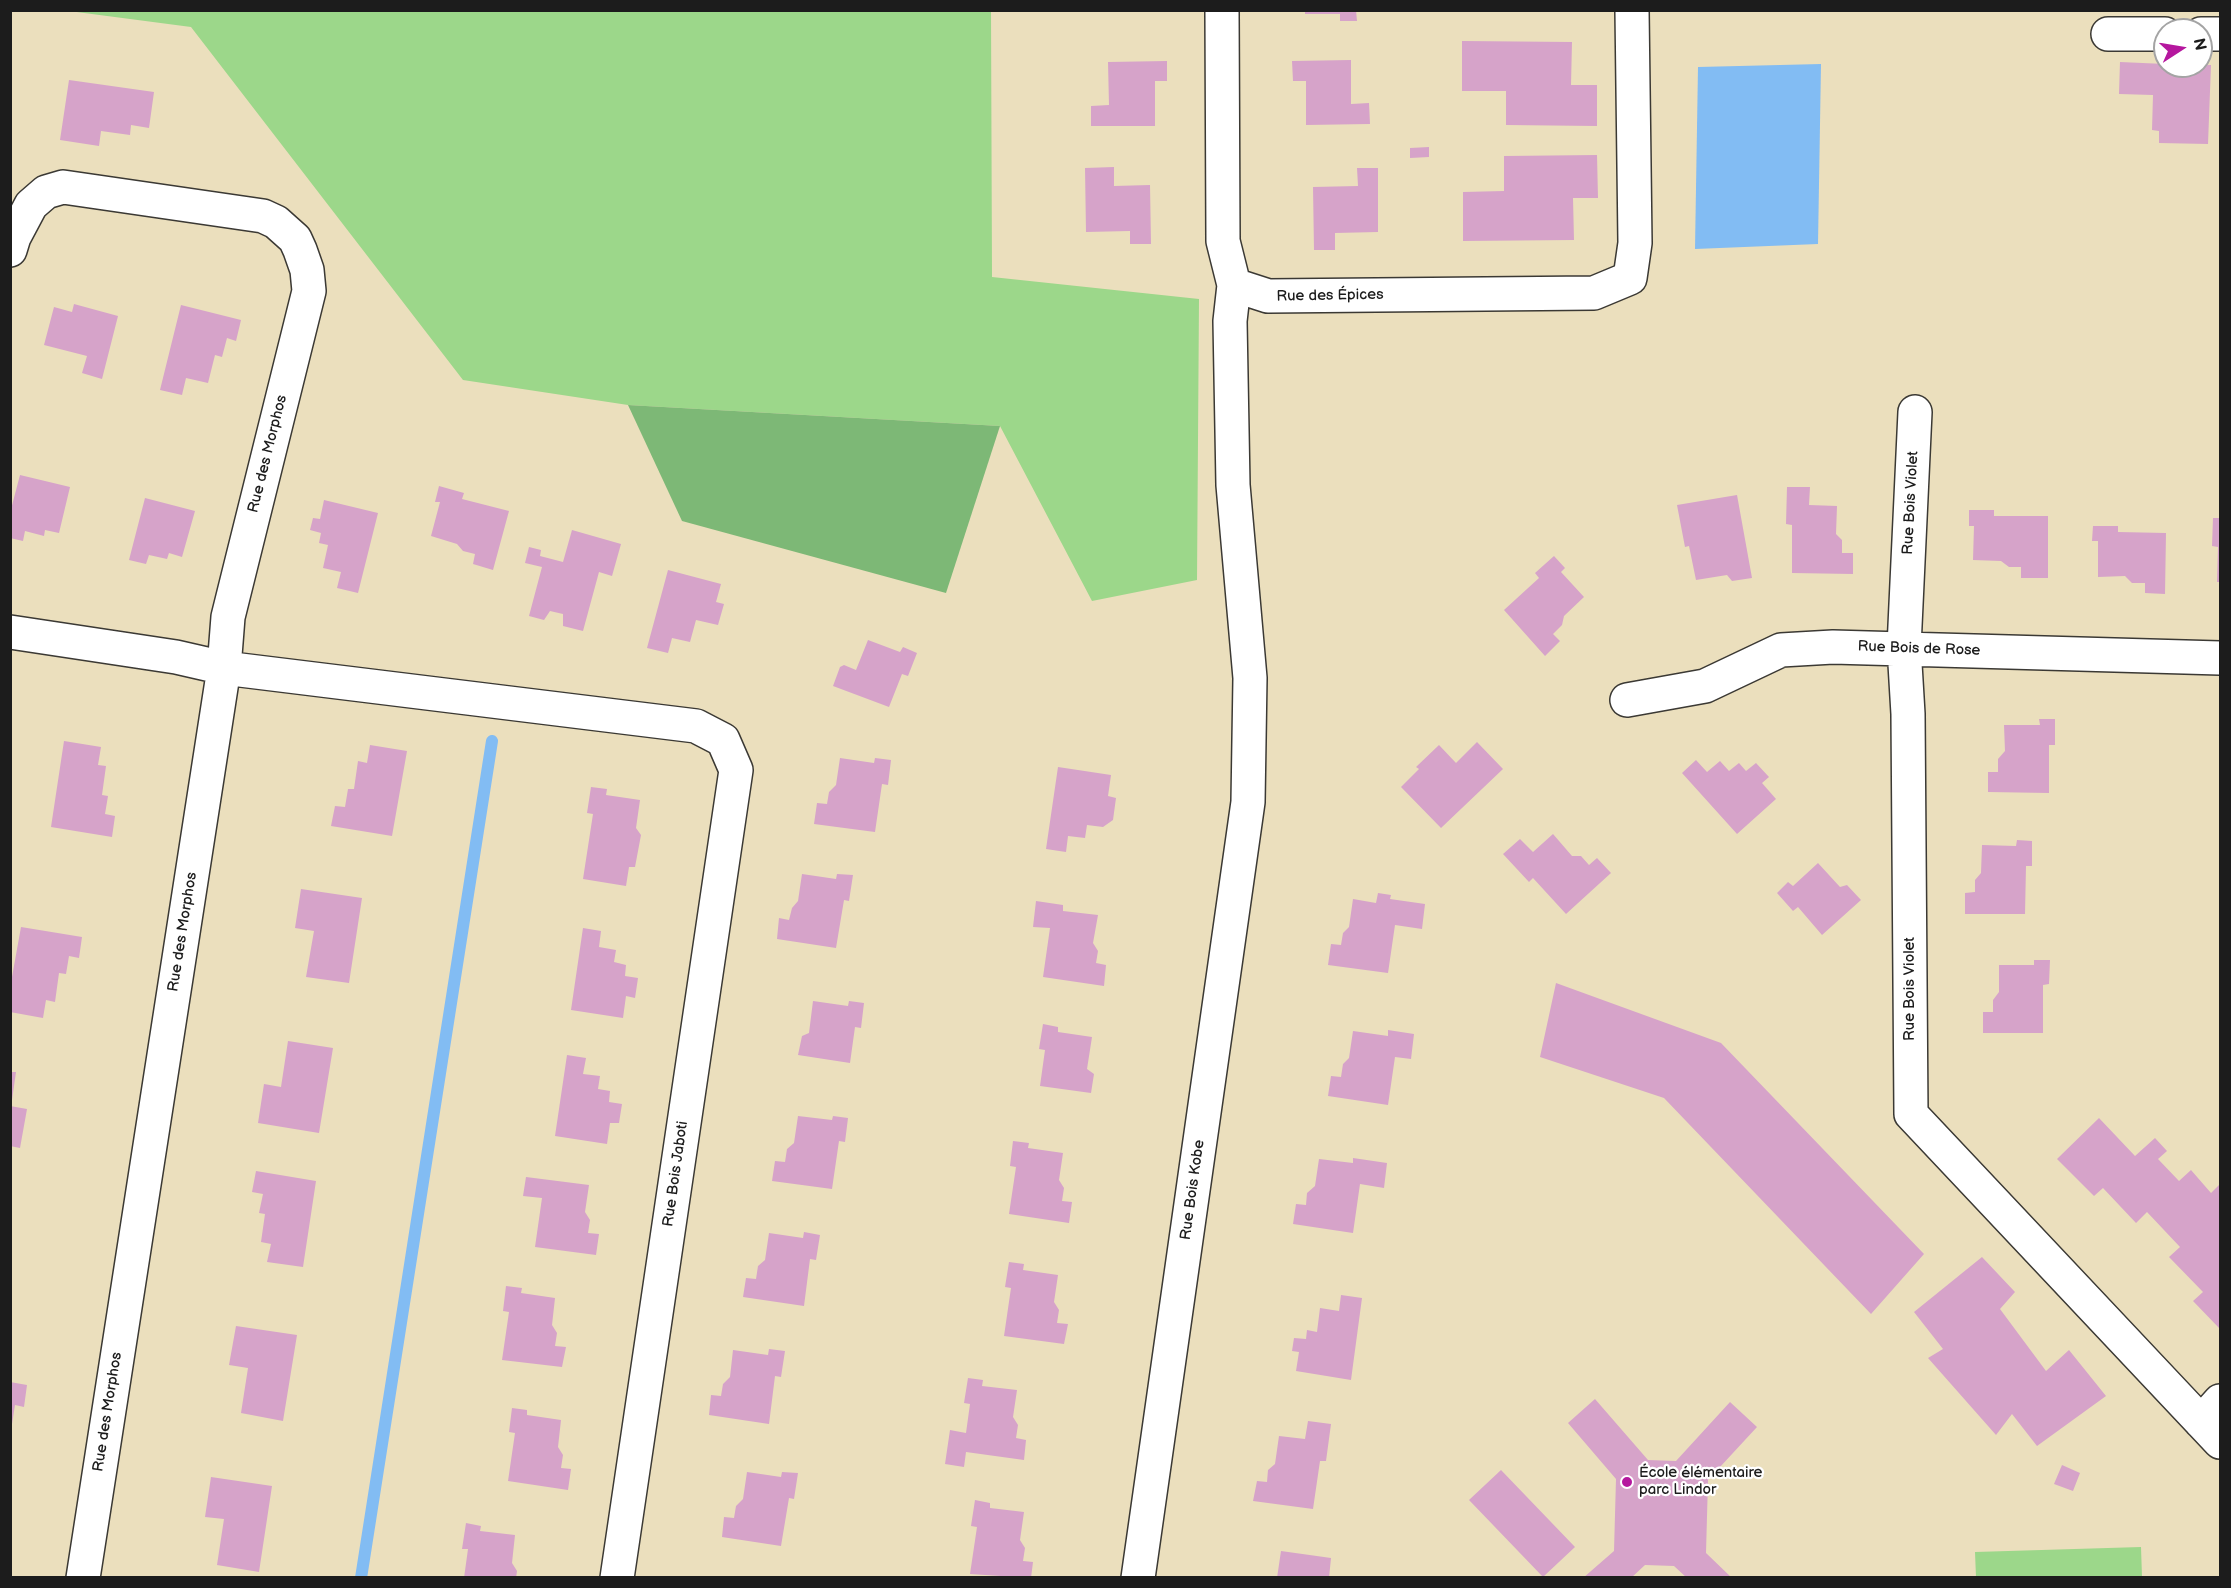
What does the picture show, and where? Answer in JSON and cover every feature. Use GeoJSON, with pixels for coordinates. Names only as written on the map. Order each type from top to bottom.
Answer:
{"type":"FeatureCollection","features":[{"type":"Feature","properties":{"kind":"street"},"geometry":{"type":"LineString","coordinates":[[1222,10],[1223,241],[1234,285]]}},
{"type":"Feature","properties":{"kind":"street","name":"Rue des Épices"},"geometry":{"type":"LineString","coordinates":[[1234,285],[1268,296],[1594,293],[1630,278],[1635,243],[1632,10]]}},
{"type":"Feature","properties":{"kind":"street"},"geometry":{"type":"LineString","coordinates":[[2108,34],[2153,34]]}},
{"type":"Feature","properties":{"kind":"street","name":"Rue des Morphos"},"geometry":{"type":"LineString","coordinates":[[10,250],[14,237],[31,205],[46,192],[63,187],[263,216],[276,222],[295,239],[307,270],[309,291],[228,617],[224,668],[83,1578]]}},
{"type":"Feature","properties":{"kind":"street","name":"Rue Bois Kobe"},"geometry":{"type":"LineString","coordinates":[[1138,1578],[1248,802],[1250,678],[1233,485],[1230,321],[1234,285]]}},
{"type":"Feature","properties":{"kind":"street","name":"Rue Bois Violet"},"geometry":{"type":"LineString","coordinates":[[1916,412],[1904,647],[1908,714],[1911,1114],[2214,1422]]}},
{"type":"Feature","properties":{"kind":"street"},"geometry":{"type":"LineString","coordinates":[[10,632],[176,657],[224,668]]}},
{"type":"Feature","properties":{"kind":"street","name":"Rue Bois de Rose"},"geometry":{"type":"LineString","coordinates":[[1627,700],[1705,686],[1780,650],[1904,647],[2220,658]]}},
{"type":"Feature","properties":{"kind":"street","name":"Rue Bois Jaboti"},"geometry":{"type":"LineString","coordinates":[[224,668],[696,726],[723,740],[736,770],[617,1578]]}},
{"type":"Feature","properties":{"kind":"green space"},"geometry":{"type":"Polygon","coordinates":[[[69,11],[991,11],[992,277],[1199,299],[1197,580],[1092,601],[1000,426],[628,405],[463,380],[191,27],[69,11]]]}},
{"type":"Feature","properties":{"kind":"green space"},"geometry":{"type":"Polygon","coordinates":[[[628,405],[1000,426],[946,593],[682,521],[628,405]]]}},
{"type":"Feature","properties":{"kind":"green space"},"geometry":{"type":"Polygon","coordinates":[[[2141,1547],[2142,1577],[1976,1577],[1975,1552],[2141,1547]]]}},
{"type":"Feature","properties":{"kind":"water"},"geometry":{"type":"Polygon","coordinates":[[[1821,64],[1818,244],[1695,249],[1698,67],[1821,64]]]}},
{"type":"Feature","properties":{"kind":"building"},"geometry":{"type":"Polygon","coordinates":[[[1305,10],[1356,10],[1357,21],[1340,21],[1340,14],[1305,14],[1305,10]]]}},
{"type":"Feature","properties":{"kind":"building"},"geometry":{"type":"Polygon","coordinates":[[[1462,41],[1572,42],[1571,85],[1597,85],[1597,126],[1506,125],[1506,91],[1462,91],[1462,41]]]}},
{"type":"Feature","properties":{"kind":"building"},"geometry":{"type":"Polygon","coordinates":[[[1351,60],[1351,104],[1369,103],[1370,124],[1306,125],[1306,81],[1293,81],[1292,61],[1351,60]]]}},
{"type":"Feature","properties":{"kind":"building"},"geometry":{"type":"Polygon","coordinates":[[[1167,61],[1167,81],[1155,81],[1155,126],[1091,126],[1091,106],[1109,105],[1108,62],[1167,61]]]}},
{"type":"Feature","properties":{"kind":"building"},"geometry":{"type":"Polygon","coordinates":[[[2120,62],[2153,63],[2153,78],[2211,78],[2208,144],[2159,143],[2159,131],[2152,130],[2153,95],[2119,94],[2120,62]]]}},
{"type":"Feature","properties":{"kind":"building"},"geometry":{"type":"Polygon","coordinates":[[[69,80],[154,92],[149,128],[131,125],[130,135],[101,131],[99,146],[60,140],[69,80]]]}},
{"type":"Feature","properties":{"kind":"building"},"geometry":{"type":"Polygon","coordinates":[[[1429,147],[1429,157],[1410,158],[1410,148],[1429,147]]]}},
{"type":"Feature","properties":{"kind":"building"},"geometry":{"type":"Polygon","coordinates":[[[1597,155],[1598,198],[1573,198],[1574,240],[1463,241],[1463,192],[1504,191],[1504,156],[1597,155]]]}},
{"type":"Feature","properties":{"kind":"building"},"geometry":{"type":"Polygon","coordinates":[[[1114,167],[1114,186],[1150,185],[1151,244],[1130,244],[1130,231],[1086,232],[1085,168],[1114,167]]]}},
{"type":"Feature","properties":{"kind":"building"},"geometry":{"type":"Polygon","coordinates":[[[1357,168],[1378,168],[1378,232],[1335,233],[1335,250],[1314,250],[1313,187],[1358,186],[1357,168]]]}},
{"type":"Feature","properties":{"kind":"building"},"geometry":{"type":"Polygon","coordinates":[[[74,304],[118,316],[102,379],[82,373],[87,356],[44,345],[54,307],[72,312],[74,304]]]}},
{"type":"Feature","properties":{"kind":"building"},"geometry":{"type":"Polygon","coordinates":[[[181,305],[241,320],[236,341],[227,338],[222,357],[215,355],[208,383],[186,378],[182,395],[160,390],[181,305]]]}},
{"type":"Feature","properties":{"kind":"building"},"geometry":{"type":"Polygon","coordinates":[[[20,475],[70,487],[59,533],[45,530],[44,536],[25,531],[23,541],[10,538],[10,513],[20,475]]]}},
{"type":"Feature","properties":{"kind":"building"},"geometry":{"type":"Polygon","coordinates":[[[439,486],[464,493],[462,499],[509,511],[493,570],[473,564],[475,554],[463,551],[457,544],[431,536],[440,502],[435,502],[439,486]]]}},
{"type":"Feature","properties":{"kind":"building"},"geometry":{"type":"Polygon","coordinates":[[[1787,487],[1810,487],[1809,505],[1837,506],[1836,534],[1842,540],[1842,553],[1853,553],[1853,574],[1792,573],[1792,525],[1786,524],[1787,487]]]}},
{"type":"Feature","properties":{"kind":"building"},"geometry":{"type":"Polygon","coordinates":[[[1737,495],[1752,578],[1732,581],[1727,575],[1696,580],[1689,546],[1685,547],[1677,505],[1737,495]]]}},
{"type":"Feature","properties":{"kind":"building"},"geometry":{"type":"Polygon","coordinates":[[[145,498],[195,511],[182,557],[169,553],[167,559],[149,555],[146,564],[129,560],[145,498]]]}},
{"type":"Feature","properties":{"kind":"building"},"geometry":{"type":"Polygon","coordinates":[[[324,500],[378,513],[358,593],[337,588],[341,572],[323,568],[328,545],[319,543],[321,533],[310,530],[313,518],[320,519],[324,500]]]}},
{"type":"Feature","properties":{"kind":"building"},"geometry":{"type":"Polygon","coordinates":[[[1969,510],[1994,510],[1994,516],[2048,516],[2048,578],[2021,578],[2021,567],[2009,567],[2001,561],[1973,560],[1974,526],[1969,526],[1969,510]]]}},
{"type":"Feature","properties":{"kind":"building"},"geometry":{"type":"Polygon","coordinates":[[[2213,518],[2220,518],[2220,582],[2217,582],[2218,547],[2212,546],[2213,518]]]}},
{"type":"Feature","properties":{"kind":"building"},"geometry":{"type":"Polygon","coordinates":[[[2093,526],[2118,526],[2118,532],[2166,533],[2165,594],[2145,593],[2145,583],[2132,583],[2125,576],[2098,577],[2098,541],[2092,541],[2093,526]]]}},
{"type":"Feature","properties":{"kind":"building"},"geometry":{"type":"Polygon","coordinates":[[[572,530],[621,544],[612,576],[599,572],[583,631],[563,626],[563,614],[550,611],[544,620],[529,616],[542,567],[525,563],[529,547],[541,550],[540,556],[563,562],[572,530]]]}},
{"type":"Feature","properties":{"kind":"building"},"geometry":{"type":"Polygon","coordinates":[[[1554,556],[1565,568],[1561,572],[1584,597],[1564,616],[1562,625],[1553,634],[1560,641],[1545,656],[1504,610],[1539,578],[1535,573],[1554,556]]]}},
{"type":"Feature","properties":{"kind":"building"},"geometry":{"type":"Polygon","coordinates":[[[668,570],[721,584],[716,602],[724,604],[718,625],[696,620],[690,642],[672,638],[668,653],[647,648],[668,570]]]}},
{"type":"Feature","properties":{"kind":"building"},"geometry":{"type":"Polygon","coordinates":[[[868,640],[900,652],[903,647],[917,653],[908,676],[902,674],[889,707],[833,686],[840,667],[844,665],[856,670],[868,640]]]}},
{"type":"Feature","properties":{"kind":"building"},"geometry":{"type":"Polygon","coordinates":[[[2039,719],[2055,719],[2055,745],[2049,745],[2049,793],[1988,792],[1988,772],[1998,772],[1998,759],[2005,751],[2004,725],[2040,725],[2039,719]]]}},
{"type":"Feature","properties":{"kind":"building"},"geometry":{"type":"Polygon","coordinates":[[[64,741],[101,747],[98,765],[106,766],[102,795],[108,796],[105,814],[115,816],[112,837],[51,827],[64,741]]]}},
{"type":"Feature","properties":{"kind":"building"},"geometry":{"type":"Polygon","coordinates":[[[1477,742],[1503,769],[1441,828],[1401,787],[1419,769],[1416,767],[1439,745],[1456,763],[1477,742]]]}},
{"type":"Feature","properties":{"kind":"building"},"geometry":{"type":"Polygon","coordinates":[[[370,745],[407,751],[392,836],[331,826],[335,806],[345,807],[348,789],[354,789],[358,761],[367,763],[370,745]]]}},
{"type":"Feature","properties":{"kind":"building"},"geometry":{"type":"Polygon","coordinates":[[[840,758],[874,763],[875,758],[891,760],[888,785],[882,784],[875,832],[814,824],[817,803],[827,804],[829,792],[836,785],[840,758]]]}},
{"type":"Feature","properties":{"kind":"building"},"geometry":{"type":"Polygon","coordinates":[[[1696,760],[1707,772],[1720,761],[1729,771],[1739,763],[1746,771],[1756,763],[1769,777],[1762,783],[1776,799],[1737,834],[1682,773],[1696,760]]]}},
{"type":"Feature","properties":{"kind":"building"},"geometry":{"type":"Polygon","coordinates":[[[1058,767],[1111,775],[1108,796],[1116,798],[1113,820],[1103,827],[1087,825],[1085,838],[1068,836],[1066,852],[1046,849],[1058,767]]]}},
{"type":"Feature","properties":{"kind":"building"},"geometry":{"type":"Polygon","coordinates":[[[591,787],[607,789],[606,795],[640,800],[636,828],[641,835],[635,867],[629,867],[626,886],[583,879],[593,814],[587,813],[591,787]]]}},
{"type":"Feature","properties":{"kind":"building"},"geometry":{"type":"Polygon","coordinates":[[[1553,834],[1572,856],[1581,856],[1589,865],[1597,858],[1611,873],[1566,914],[1533,878],[1529,882],[1503,854],[1520,839],[1533,852],[1553,834]]]}},
{"type":"Feature","properties":{"kind":"building"},"geometry":{"type":"Polygon","coordinates":[[[2017,840],[2032,841],[2032,866],[2026,866],[2025,914],[1965,914],[1965,893],[1975,892],[1975,880],[1981,873],[1982,845],[2016,846],[2017,840]]]}},
{"type":"Feature","properties":{"kind":"building"},"geometry":{"type":"Polygon","coordinates":[[[1818,863],[1840,887],[1847,885],[1861,900],[1822,935],[1798,907],[1793,911],[1777,893],[1788,882],[1793,886],[1818,863]]]}},
{"type":"Feature","properties":{"kind":"building"},"geometry":{"type":"Polygon","coordinates":[[[802,874],[836,879],[837,874],[853,875],[849,901],[844,900],[836,948],[777,939],[779,918],[789,920],[792,908],[798,901],[802,874]]]}},
{"type":"Feature","properties":{"kind":"building"},"geometry":{"type":"Polygon","coordinates":[[[301,889],[362,898],[349,983],[306,977],[314,931],[295,928],[301,889]]]}},
{"type":"Feature","properties":{"kind":"building"},"geometry":{"type":"Polygon","coordinates":[[[1378,893],[1391,895],[1390,899],[1425,904],[1422,929],[1395,925],[1388,973],[1328,965],[1331,944],[1341,945],[1343,933],[1349,927],[1353,899],[1376,903],[1378,893]]]}},
{"type":"Feature","properties":{"kind":"building"},"geometry":{"type":"Polygon","coordinates":[[[1036,901],[1063,905],[1063,911],[1098,915],[1093,943],[1098,951],[1096,963],[1106,965],[1104,986],[1043,977],[1050,928],[1033,927],[1036,901]]]}},
{"type":"Feature","properties":{"kind":"building"},"geometry":{"type":"Polygon","coordinates":[[[21,927],[82,937],[79,958],[69,956],[66,974],[59,973],[55,1002],[46,1000],[43,1018],[10,1012],[10,988],[21,927]]]}},
{"type":"Feature","properties":{"kind":"building"},"geometry":{"type":"Polygon","coordinates":[[[583,928],[601,931],[599,947],[616,950],[614,962],[626,965],[625,976],[638,978],[635,998],[626,996],[623,1018],[571,1010],[583,928]]]}},
{"type":"Feature","properties":{"kind":"building"},"geometry":{"type":"Polygon","coordinates":[[[2034,960],[2050,960],[2049,984],[2043,985],[2043,1033],[1983,1033],[1983,1012],[1993,1012],[1993,1000],[1999,992],[1999,965],[2034,965],[2034,960]]]}},
{"type":"Feature","properties":{"kind":"building"},"geometry":{"type":"Polygon","coordinates":[[[1556,983],[1721,1043],[1924,1254],[1871,1314],[1664,1098],[1540,1057],[1556,983]]]}},
{"type":"Feature","properties":{"kind":"building"},"geometry":{"type":"Polygon","coordinates":[[[813,1001],[848,1006],[849,1001],[864,1003],[861,1028],[855,1027],[850,1063],[798,1055],[802,1036],[809,1033],[813,1001]]]}},
{"type":"Feature","properties":{"kind":"building"},"geometry":{"type":"Polygon","coordinates":[[[1043,1024],[1058,1027],[1058,1032],[1092,1037],[1087,1069],[1094,1074],[1091,1093],[1040,1086],[1045,1050],[1039,1049],[1043,1024]]]}},
{"type":"Feature","properties":{"kind":"building"},"geometry":{"type":"Polygon","coordinates":[[[1388,1030],[1414,1034],[1411,1059],[1395,1057],[1388,1105],[1328,1096],[1331,1076],[1341,1077],[1343,1064],[1349,1058],[1353,1031],[1388,1036],[1388,1030]]]}},
{"type":"Feature","properties":{"kind":"building"},"geometry":{"type":"Polygon","coordinates":[[[288,1041],[333,1048],[319,1133],[258,1123],[264,1084],[281,1087],[288,1041]]]}},
{"type":"Feature","properties":{"kind":"building"},"geometry":{"type":"Polygon","coordinates":[[[567,1055],[586,1058],[583,1074],[600,1076],[598,1089],[610,1091],[609,1102],[622,1104],[619,1123],[610,1123],[607,1144],[555,1136],[567,1055]]]}},
{"type":"Feature","properties":{"kind":"building"},"geometry":{"type":"Polygon","coordinates":[[[10,1072],[16,1072],[12,1100],[10,1100],[10,1072]]]}},
{"type":"Feature","properties":{"kind":"building"},"geometry":{"type":"Polygon","coordinates":[[[10,1106],[27,1109],[20,1148],[10,1146],[10,1106]]]}},
{"type":"Feature","properties":{"kind":"building"},"geometry":{"type":"Polygon","coordinates":[[[798,1116],[832,1120],[833,1116],[848,1118],[845,1142],[839,1141],[832,1189],[772,1181],[775,1161],[785,1162],[787,1149],[794,1143],[798,1116]]]}},
{"type":"Feature","properties":{"kind":"building"},"geometry":{"type":"Polygon","coordinates":[[[2099,1118],[2135,1156],[2155,1138],[2167,1151],[2158,1159],[2179,1181],[2191,1170],[2211,1193],[2220,1184],[2220,1329],[2193,1301],[2203,1292],[2169,1257],[2180,1247],[2147,1212],[2136,1223],[2103,1188],[2094,1196],[2057,1159],[2099,1118]]]}},
{"type":"Feature","properties":{"kind":"building"},"geometry":{"type":"Polygon","coordinates":[[[1013,1141],[1029,1143],[1028,1148],[1063,1153],[1059,1180],[1064,1188],[1062,1201],[1072,1202],[1069,1223],[1009,1214],[1016,1167],[1010,1166],[1013,1141]]]}},
{"type":"Feature","properties":{"kind":"building"},"geometry":{"type":"Polygon","coordinates":[[[1353,1158],[1387,1163],[1384,1188],[1360,1184],[1353,1233],[1293,1224],[1296,1204],[1306,1205],[1307,1193],[1315,1186],[1319,1159],[1353,1163],[1353,1158]]]}},
{"type":"Feature","properties":{"kind":"building"},"geometry":{"type":"Polygon","coordinates":[[[256,1171],[316,1181],[303,1267],[267,1262],[271,1244],[261,1242],[265,1214],[259,1213],[263,1194],[252,1192],[256,1171]]]}},
{"type":"Feature","properties":{"kind":"building"},"geometry":{"type":"Polygon","coordinates":[[[526,1177],[589,1185],[585,1212],[590,1220],[588,1233],[599,1234],[596,1255],[535,1247],[542,1198],[523,1196],[526,1177]]]}},
{"type":"Feature","properties":{"kind":"building"},"geometry":{"type":"Polygon","coordinates":[[[804,1232],[820,1235],[816,1260],[810,1259],[804,1306],[743,1297],[746,1278],[756,1279],[758,1266],[765,1260],[769,1233],[803,1238],[804,1232]]]}},
{"type":"Feature","properties":{"kind":"building"},"geometry":{"type":"Polygon","coordinates":[[[1982,1257],[2015,1292],[2000,1309],[2046,1371],[2069,1350],[2106,1396],[2037,1446],[2012,1414],[1996,1435],[1928,1358],[1943,1349],[1914,1312],[1982,1257]]]}},
{"type":"Feature","properties":{"kind":"building"},"geometry":{"type":"Polygon","coordinates":[[[1009,1262],[1024,1264],[1023,1270],[1058,1275],[1054,1302],[1059,1310],[1057,1323],[1068,1324],[1064,1344],[1004,1336],[1011,1288],[1005,1287],[1009,1262]]]}},
{"type":"Feature","properties":{"kind":"building"},"geometry":{"type":"Polygon","coordinates":[[[506,1286],[522,1288],[521,1293],[555,1298],[552,1325],[557,1333],[555,1346],[566,1347],[562,1367],[502,1360],[509,1312],[503,1311],[506,1286]]]}},
{"type":"Feature","properties":{"kind":"building"},"geometry":{"type":"Polygon","coordinates":[[[1341,1295],[1362,1298],[1351,1380],[1296,1371],[1299,1352],[1292,1351],[1294,1338],[1306,1339],[1307,1330],[1317,1332],[1320,1308],[1339,1311],[1341,1295]]]}},
{"type":"Feature","properties":{"kind":"building"},"geometry":{"type":"Polygon","coordinates":[[[236,1326],[297,1335],[283,1421],[241,1413],[248,1368],[229,1365],[236,1326]]]}},
{"type":"Feature","properties":{"kind":"building"},"geometry":{"type":"Polygon","coordinates":[[[769,1349],[785,1351],[781,1377],[775,1376],[769,1424],[709,1415],[711,1395],[721,1396],[723,1384],[730,1377],[733,1350],[768,1355],[769,1349]]]}},
{"type":"Feature","properties":{"kind":"building"},"geometry":{"type":"Polygon","coordinates":[[[968,1378],[983,1380],[982,1386],[1017,1390],[1013,1417],[1018,1425],[1016,1438],[1026,1440],[1024,1460],[966,1452],[964,1467],[945,1464],[950,1430],[966,1433],[970,1404],[964,1403],[968,1378]]]}},
{"type":"Feature","properties":{"kind":"building"},"geometry":{"type":"Polygon","coordinates":[[[10,1382],[27,1385],[24,1407],[15,1405],[12,1424],[10,1382]]]}},
{"type":"Feature","properties":{"kind":"building"},"geometry":{"type":"Polygon","coordinates":[[[1595,1399],[1648,1460],[1676,1461],[1730,1402],[1757,1427],[1708,1480],[1706,1553],[1732,1578],[1687,1578],[1674,1566],[1645,1565],[1631,1578],[1583,1578],[1614,1551],[1616,1479],[1568,1423],[1595,1399]]]}},
{"type":"Feature","properties":{"kind":"building"},"geometry":{"type":"Polygon","coordinates":[[[512,1408],[527,1410],[527,1415],[561,1420],[558,1447],[563,1455],[561,1468],[571,1469],[568,1490],[508,1481],[515,1433],[509,1432],[512,1408]]]}},
{"type":"Feature","properties":{"kind":"building"},"geometry":{"type":"Polygon","coordinates":[[[1308,1421],[1331,1424],[1326,1461],[1320,1461],[1313,1509],[1253,1501],[1257,1481],[1267,1482],[1268,1470],[1275,1464],[1279,1436],[1305,1439],[1308,1421]]]}},
{"type":"Feature","properties":{"kind":"building"},"geometry":{"type":"Polygon","coordinates":[[[2062,1465],[2080,1473],[2073,1491],[2054,1484],[2062,1465]]]}},
{"type":"Feature","properties":{"kind":"building"},"geometry":{"type":"Polygon","coordinates":[[[1501,1470],[1575,1547],[1543,1577],[1469,1500],[1501,1470]]]}},
{"type":"Feature","properties":{"kind":"building"},"geometry":{"type":"Polygon","coordinates":[[[747,1472],[781,1477],[782,1472],[798,1473],[794,1499],[789,1498],[781,1546],[722,1537],[724,1517],[734,1518],[736,1506],[743,1499],[747,1472]]]}},
{"type":"Feature","properties":{"kind":"building"},"geometry":{"type":"Polygon","coordinates":[[[211,1477],[272,1486],[259,1572],[217,1565],[224,1519],[205,1517],[211,1477]]]}},
{"type":"Feature","properties":{"kind":"building"},"geometry":{"type":"Polygon","coordinates":[[[975,1500],[990,1503],[990,1508],[1024,1512],[1020,1540],[1025,1548],[1023,1561],[1033,1562],[1031,1578],[970,1574],[977,1527],[971,1526],[975,1500]]]}},
{"type":"Feature","properties":{"kind":"building"},"geometry":{"type":"Polygon","coordinates":[[[466,1523],[481,1526],[480,1531],[515,1535],[512,1563],[517,1571],[516,1578],[464,1578],[468,1549],[462,1549],[466,1523]]]}},
{"type":"Feature","properties":{"kind":"building"},"geometry":{"type":"Polygon","coordinates":[[[1281,1551],[1331,1558],[1329,1578],[1277,1578],[1281,1551]]]}},
{"type":"Feature","properties":{"kind":"waterway"},"geometry":{"type":"LineString","coordinates":[[361,1578],[492,741]]}},
{"type":"Feature","properties":{"kind":"place","name":"École élémentaire parc Lindor"},"geometry":{"type":"Point","coordinates":[1627,1482]}}]}
